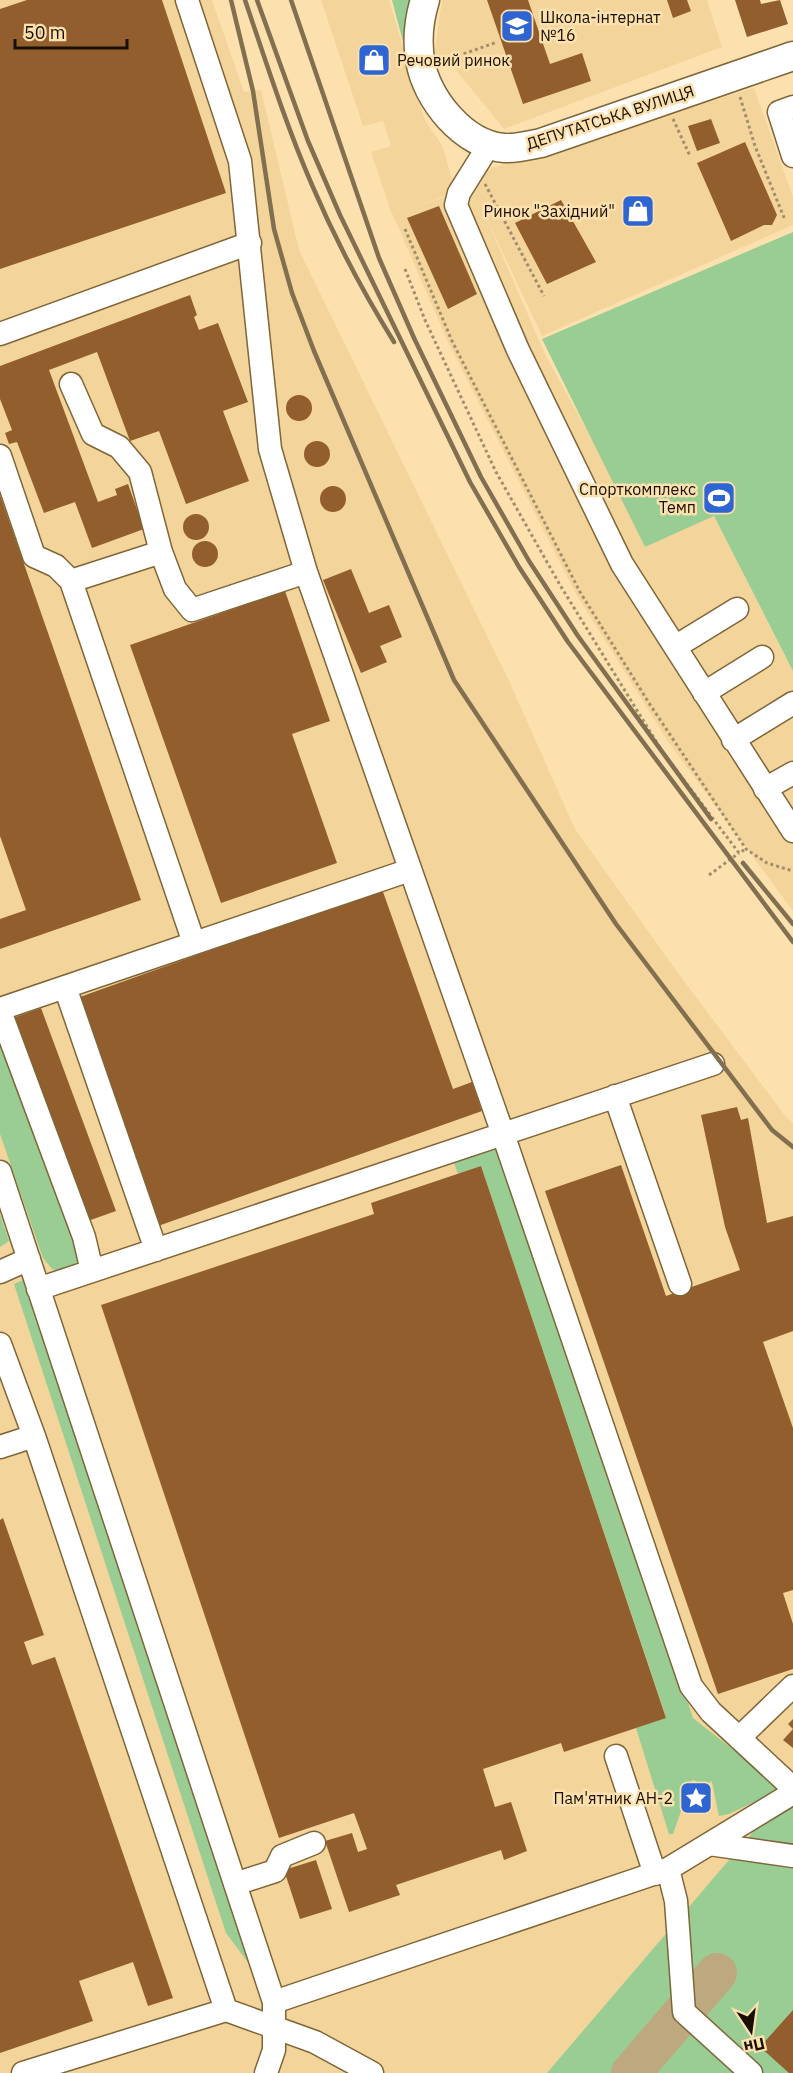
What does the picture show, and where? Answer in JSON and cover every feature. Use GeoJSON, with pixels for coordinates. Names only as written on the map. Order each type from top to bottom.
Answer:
{"type":"FeatureCollection","features":[{"type":"Feature","properties":{"kind":"main road","name":"ДЕПУТАТСЬКА ВУЛИЦЯ"},"geometry":{"type":"LineString","coordinates":[[425,0],[418,37],[420,62],[437,101],[470,138],[506,148],[541,143],[793,56]]}},
{"type":"Feature","properties":{"kind":"lane"},"geometry":{"type":"LineString","coordinates":[[187,0],[240,160],[270,449],[306,572],[503,1134],[692,1686],[711,1712],[793,1788]]}},
{"type":"Feature","properties":{"kind":"lane"},"geometry":{"type":"LineString","coordinates":[[793,107],[779,112],[793,156]]}},
{"type":"Feature","properties":{"kind":"lane"},"geometry":{"type":"LineString","coordinates":[[489,145],[459,193],[456,205],[518,350],[622,564],[793,831]]}},
{"type":"Feature","properties":{"kind":"lane"},"geometry":{"type":"LineString","coordinates":[[0,334],[250,243]]}},
{"type":"Feature","properties":{"kind":"lane"},"geometry":{"type":"LineString","coordinates":[[71,384],[93,434],[119,447],[140,472],[161,552],[175,589],[192,610],[306,572]]}},
{"type":"Feature","properties":{"kind":"lane"},"geometry":{"type":"LineString","coordinates":[[0,456],[34,556],[56,566],[71,581],[194,943]]}},
{"type":"Feature","properties":{"kind":"lane"},"geometry":{"type":"LineString","coordinates":[[71,581],[161,552]]}},
{"type":"Feature","properties":{"kind":"lane"},"geometry":{"type":"LineString","coordinates":[[675,647],[737,609]]}},
{"type":"Feature","properties":{"kind":"lane"},"geometry":{"type":"LineString","coordinates":[[704,693],[762,657]]}},
{"type":"Feature","properties":{"kind":"lane"},"geometry":{"type":"LineString","coordinates":[[734,740],[793,704]]}},
{"type":"Feature","properties":{"kind":"lane"},"geometry":{"type":"LineString","coordinates":[[765,789],[793,773]]}},
{"type":"Feature","properties":{"kind":"lane"},"geometry":{"type":"LineString","coordinates":[[92,1271],[84,1237],[0,1010],[410,870]]}},
{"type":"Feature","properties":{"kind":"lane"},"geometry":{"type":"LineString","coordinates":[[65,987],[156,1250]]}},
{"type":"Feature","properties":{"kind":"lane"},"geometry":{"type":"LineString","coordinates":[[38,1289],[712,1064]]}},
{"type":"Feature","properties":{"kind":"lane"},"geometry":{"type":"LineString","coordinates":[[615,1096],[680,1284]]}},
{"type":"Feature","properties":{"kind":"lane"},"geometry":{"type":"LineString","coordinates":[[0,1172],[274,2002],[273,2050],[266,2073]]}},
{"type":"Feature","properties":{"kind":"lane"},"geometry":{"type":"LineString","coordinates":[[0,1272],[28,1259]]}},
{"type":"Feature","properties":{"kind":"lane"},"geometry":{"type":"LineString","coordinates":[[0,1344],[34,1436],[226,2010]]}},
{"type":"Feature","properties":{"kind":"lane"},"geometry":{"type":"LineString","coordinates":[[0,1447],[34,1436]]}},
{"type":"Feature","properties":{"kind":"lane"},"geometry":{"type":"LineString","coordinates":[[739,1738],[793,1686]]}},
{"type":"Feature","properties":{"kind":"lane"},"geometry":{"type":"LineString","coordinates":[[616,1756],[676,1901],[684,2012],[751,2073]]}},
{"type":"Feature","properties":{"kind":"lane"},"geometry":{"type":"LineString","coordinates":[[274,2002],[662,1871],[793,1793]]}},
{"type":"Feature","properties":{"kind":"lane"},"geometry":{"type":"LineString","coordinates":[[235,1884],[275,1871],[282,1856],[314,1844]]}},
{"type":"Feature","properties":{"kind":"lane"},"geometry":{"type":"LineString","coordinates":[[709,1844],[793,1856]]}},
{"type":"Feature","properties":{"kind":"lane"},"geometry":{"type":"LineString","coordinates":[[23,2073],[226,2010],[315,2042],[372,2073]]}},
{"type":"Feature","properties":{"kind":"path"},"geometry":{"type":"LineString","coordinates":[[434,64],[497,42]]}},
{"type":"Feature","properties":{"kind":"path"},"geometry":{"type":"LineString","coordinates":[[739,93],[755,146],[785,220]]}},
{"type":"Feature","properties":{"kind":"path"},"geometry":{"type":"LineString","coordinates":[[669,111],[690,156]]}},
{"type":"Feature","properties":{"kind":"path"},"geometry":{"type":"LineString","coordinates":[[482,178],[544,296]]}},
{"type":"Feature","properties":{"kind":"path"},"geometry":{"type":"LineString","coordinates":[[405,229],[452,341],[580,592],[649,703],[746,849],[767,863],[793,871]]}},
{"type":"Feature","properties":{"kind":"path"},"geometry":{"type":"LineString","coordinates":[[405,269],[425,320],[496,472],[554,575],[662,751],[739,854]]}},
{"type":"Feature","properties":{"kind":"path"},"geometry":{"type":"LineString","coordinates":[[709,875],[746,849]]}},
{"type":"Feature","properties":{"kind":"shaded area"},"geometry":{"type":"Polygon","coordinates":[[[0,0],[212,0],[244,92],[261,90],[299,250],[510,683],[575,829],[678,973],[783,1113],[793,1123],[793,2073],[0,2073],[0,0]]]}},
{"type":"Feature","properties":{"kind":"shaded area"},"geometry":{"type":"Polygon","coordinates":[[[321,0],[389,0],[425,120],[442,145],[455,189],[449,194],[410,209],[472,187],[489,169],[754,88],[793,197],[793,225],[542,336],[485,215],[545,354],[607,467],[645,547],[714,516],[793,671],[793,911],[669,743],[576,594],[448,342],[392,215],[371,152],[391,146],[383,121],[363,126],[321,0]]]}},
{"type":"Feature","properties":{"kind":"shaded area"},"geometry":{"type":"Polygon","coordinates":[[[442,0],[707,0],[722,47],[504,129],[451,64],[447,54],[438,59],[434,57],[442,0]]]}},
{"type":"Feature","properties":{"kind":"green space"},"geometry":{"type":"Polygon","coordinates":[[[392,0],[412,0],[403,42],[392,0]]]}},
{"type":"Feature","properties":{"kind":"green space"},"geometry":{"type":"Polygon","coordinates":[[[793,232],[793,671],[714,516],[645,547],[542,339],[793,232]]]}},
{"type":"Feature","properties":{"kind":"green space"},"geometry":{"type":"Polygon","coordinates":[[[0,1028],[76,1234],[79,1259],[73,1268],[61,1272],[52,1269],[43,1258],[0,1134],[0,1028]]]}},
{"type":"Feature","properties":{"kind":"green space"},"geometry":{"type":"Polygon","coordinates":[[[486,1145],[501,1152],[693,1718],[774,1782],[776,1789],[773,1793],[729,1814],[719,1816],[710,1781],[706,1811],[693,1808],[696,1781],[692,1780],[673,1834],[669,1834],[636,1728],[666,1717],[481,1166],[458,1174],[451,1155],[486,1145]]]}},
{"type":"Feature","properties":{"kind":"green space"},"geometry":{"type":"Polygon","coordinates":[[[0,1214],[9,1241],[0,1247],[0,1214]]]}},
{"type":"Feature","properties":{"kind":"green space"},"geometry":{"type":"Polygon","coordinates":[[[23,1280],[254,1959],[247,1961],[226,1933],[14,1284],[23,1280]]]}},
{"type":"Feature","properties":{"kind":"green space"},"geometry":{"type":"Polygon","coordinates":[[[793,1785],[793,2073],[547,2073],[793,1785]]]}},
{"type":"Feature","properties":{"kind":"building"},"geometry":{"type":"Polygon","coordinates":[[[27,0],[162,0],[226,193],[0,269],[0,9],[27,0]]]}},
{"type":"Feature","properties":{"kind":"building","name":"Школа-інтернат №16"},"geometry":{"type":"Polygon","coordinates":[[[487,0],[528,0],[550,64],[582,53],[591,81],[523,104],[487,0]]]}},
{"type":"Feature","properties":{"kind":"building"},"geometry":{"type":"Polygon","coordinates":[[[667,0],[687,0],[691,11],[673,18],[667,0]]]}},
{"type":"Feature","properties":{"kind":"building"},"geometry":{"type":"Polygon","coordinates":[[[735,0],[760,0],[761,4],[780,0],[788,24],[747,37],[735,0]]]}},
{"type":"Feature","properties":{"kind":"building"},"geometry":{"type":"Polygon","coordinates":[[[711,119],[720,143],[697,151],[688,126],[711,119]]]}},
{"type":"Feature","properties":{"kind":"building"},"geometry":{"type":"Polygon","coordinates":[[[745,142],[777,215],[772,225],[764,225],[731,241],[697,163],[745,142]]]}},
{"type":"Feature","properties":{"kind":"building"},"geometry":{"type":"Polygon","coordinates":[[[561,200],[596,262],[547,284],[515,223],[561,200]]]}},
{"type":"Feature","properties":{"kind":"building"},"geometry":{"type":"Polygon","coordinates":[[[439,206],[477,294],[448,309],[407,218],[439,206]]]}},
{"type":"Feature","properties":{"kind":"building"},"geometry":{"type":"Polygon","coordinates":[[[190,295],[199,330],[218,323],[248,402],[223,411],[249,481],[186,504],[159,431],[130,441],[97,352],[49,370],[98,502],[117,495],[115,489],[128,484],[144,529],[92,548],[75,502],[44,513],[17,442],[9,444],[5,433],[12,430],[0,399],[0,366],[190,295]]]}},
{"type":"Feature","properties":{"kind":"building"},"geometry":{"type":"Polygon","coordinates":[[[299,395],[308,399],[312,408],[308,417],[299,421],[290,417],[286,408],[290,399],[299,395]]]}},
{"type":"Feature","properties":{"kind":"building"},"geometry":{"type":"Polygon","coordinates":[[[317,441],[326,445],[330,454],[326,463],[317,467],[308,463],[304,454],[308,445],[317,441]]]}},
{"type":"Feature","properties":{"kind":"building"},"geometry":{"type":"Polygon","coordinates":[[[333,486],[342,490],[346,499],[342,508],[333,512],[324,508],[320,499],[324,490],[333,486]]]}},
{"type":"Feature","properties":{"kind":"building"},"geometry":{"type":"Polygon","coordinates":[[[0,495],[141,900],[0,949],[0,919],[26,910],[0,836],[0,495]]]}},
{"type":"Feature","properties":{"kind":"building"},"geometry":{"type":"Polygon","coordinates":[[[196,514],[205,518],[209,527],[205,536],[196,540],[187,536],[183,527],[187,518],[196,514]]]}},
{"type":"Feature","properties":{"kind":"building"},"geometry":{"type":"Polygon","coordinates":[[[205,541],[214,545],[218,554],[214,563],[205,567],[196,563],[192,554],[196,545],[205,541]]]}},
{"type":"Feature","properties":{"kind":"building"},"geometry":{"type":"Polygon","coordinates":[[[351,569],[369,613],[389,605],[402,637],[380,646],[387,662],[361,673],[323,580],[351,569]]]}},
{"type":"Feature","properties":{"kind":"building"},"geometry":{"type":"Polygon","coordinates":[[[285,591],[330,721],[292,734],[337,863],[221,903],[130,645],[285,591]]]}},
{"type":"Feature","properties":{"kind":"building"},"geometry":{"type":"Polygon","coordinates":[[[382,889],[453,1089],[472,1082],[482,1111],[158,1226],[77,998],[382,889]]]}},
{"type":"Feature","properties":{"kind":"building"},"geometry":{"type":"Polygon","coordinates":[[[41,1008],[116,1211],[85,1222],[10,1019],[41,1008]]]}},
{"type":"Feature","properties":{"kind":"building"},"geometry":{"type":"Polygon","coordinates":[[[737,1107],[741,1120],[748,1118],[767,1223],[793,1216],[793,1331],[763,1342],[793,1428],[793,1590],[783,1593],[793,1624],[793,1669],[718,1694],[545,1191],[621,1165],[666,1296],[740,1270],[725,1227],[701,1115],[737,1107]]]}},
{"type":"Feature","properties":{"kind":"building"},"geometry":{"type":"Polygon","coordinates":[[[481,1166],[666,1718],[564,1752],[561,1743],[483,1769],[495,1807],[511,1802],[527,1851],[504,1860],[501,1850],[396,1885],[400,1895],[349,1912],[325,1841],[352,1833],[358,1852],[367,1849],[354,1813],[279,1838],[101,1305],[374,1214],[371,1203],[481,1166]]]}},
{"type":"Feature","properties":{"kind":"building"},"geometry":{"type":"Polygon","coordinates":[[[3,1518],[44,1635],[24,1642],[32,1665],[55,1657],[173,1998],[148,2006],[133,1962],[79,1981],[93,2021],[0,2053],[0,1520],[3,1518]]]}},
{"type":"Feature","properties":{"kind":"building"},"geometry":{"type":"Polygon","coordinates":[[[793,1719],[793,1729],[788,1724],[793,1719]]]}},
{"type":"Feature","properties":{"kind":"building"},"geometry":{"type":"Polygon","coordinates":[[[793,1729],[793,1748],[783,1740],[793,1729]]]}},
{"type":"Feature","properties":{"kind":"building"},"geometry":{"type":"Polygon","coordinates":[[[316,1860],[332,1909],[300,1919],[284,1870],[316,1860]]]}},
{"type":"Feature","properties":{"kind":"building"},"geometry":{"type":"Polygon","coordinates":[[[793,2010],[793,2073],[789,2073],[760,2047],[793,2010]]]}},
{"type":"Feature","properties":{"kind":"taxiway"},"geometry":{"type":"LineString","coordinates":[[631,2073],[717,1973]]}},
{"type":"Feature","properties":{"kind":"railway"},"geometry":{"type":"LineString","coordinates":[[231,0],[253,91],[274,229],[292,293],[314,351],[454,680],[616,924],[772,1130],[793,1147]]}},
{"type":"Feature","properties":{"kind":"railway"},"geometry":{"type":"LineString","coordinates":[[245,0],[285,116],[312,185],[350,265],[394,342]]}},
{"type":"Feature","properties":{"kind":"railway"},"geometry":{"type":"LineString","coordinates":[[257,0],[308,141],[340,215],[470,482],[519,567],[568,642],[793,942]]}},
{"type":"Feature","properties":{"kind":"railway"},"geometry":{"type":"LineString","coordinates":[[291,0],[379,258],[414,338],[481,477],[529,561],[578,636],[711,819]]}},
{"type":"Feature","properties":{"kind":"railway"},"geometry":{"type":"LineString","coordinates":[[743,863],[793,924]]}},
{"type":"Feature","properties":{"kind":"place","name":"Школа-інтернат №16"},"geometry":{"type":"Point","coordinates":[517,26]}},
{"type":"Feature","properties":{"kind":"place","name":"Речовий ринок"},"geometry":{"type":"Point","coordinates":[374,60]}},
{"type":"Feature","properties":{"kind":"place","name":"Ринок \"Західний\""},"geometry":{"type":"Point","coordinates":[638,211]}},
{"type":"Feature","properties":{"kind":"place","name":"Спорткомплекс Темп"},"geometry":{"type":"Point","coordinates":[719,498]}},
{"type":"Feature","properties":{"kind":"place","name":"Пам'ятник АН-2"},"geometry":{"type":"Point","coordinates":[696,1798]}}]}
